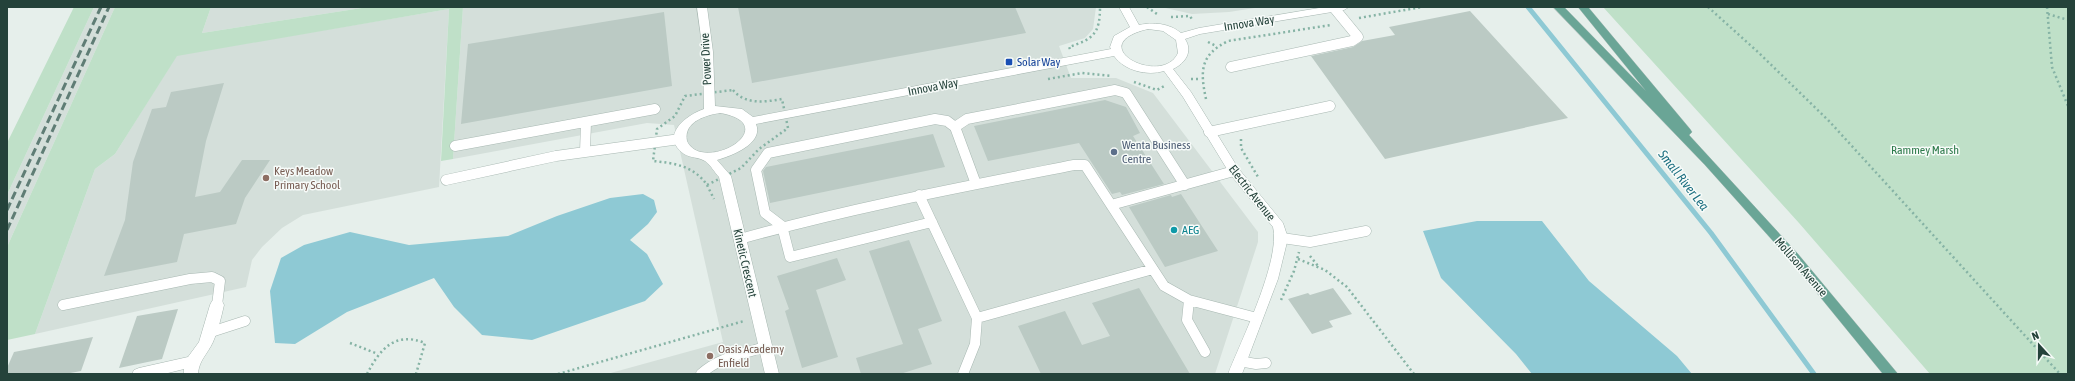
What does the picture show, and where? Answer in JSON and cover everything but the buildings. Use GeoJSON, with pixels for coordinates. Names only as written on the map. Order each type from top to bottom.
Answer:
{"type":"FeatureCollection","features":[{"type":"Feature","properties":{"kind":"main road","name":"Mollison Avenue"},"geometry":{"type":"LineString","coordinates":[[1558,7],[1708,162],[1794,257],[1891,374]]}},
{"type":"Feature","properties":{"kind":"main road","name":"Mollison Avenue"},"geometry":{"type":"LineString","coordinates":[[1583,7],[1674,115],[1708,162]]}},
{"type":"Feature","properties":{"kind":"street","name":"Power Drive"},"geometry":{"type":"LineString","coordinates":[[702,7],[708,52],[708,93],[710,110]]}},
{"type":"Feature","properties":{"kind":"street"},"geometry":{"type":"LineString","coordinates":[[1124,7],[1135,27]]}},
{"type":"Feature","properties":{"kind":"street","name":"Innova Way"},"geometry":{"type":"LineString","coordinates":[[1179,37],[1199,31],[1339,8]]}},
{"type":"Feature","properties":{"kind":"street"},"geometry":{"type":"LineString","coordinates":[[1135,27],[1160,27],[1179,37],[1184,44],[1185,51],[1183,58],[1176,64],[1167,68],[1156,70],[1134,67],[1120,58],[1116,52],[1115,44],[1117,39],[1127,30],[1135,27]]}},
{"type":"Feature","properties":{"kind":"street","name":"Innova Way"},"geometry":{"type":"LineString","coordinates":[[750,121],[1116,52]]}},
{"type":"Feature","properties":{"kind":"street","name":"Electric Avenue"},"geometry":{"type":"LineString","coordinates":[[1167,68],[1187,95],[1234,171],[1279,226],[1282,238]]}},
{"type":"Feature","properties":{"kind":"street"},"geometry":{"type":"LineString","coordinates":[[730,109],[738,112],[750,121],[752,128],[750,135],[742,145],[729,153],[708,157],[688,151],[683,146],[680,139],[685,125],[691,119],[710,110],[730,109]]}},
{"type":"Feature","properties":{"kind":"street","name":"Kinetic Crescent"},"geometry":{"type":"LineString","coordinates":[[708,157],[725,176],[772,374]]}},
{"type":"Feature","properties":{"kind":"street"},"geometry":{"type":"LineString","coordinates":[[1235,374],[1272,279],[1282,238]]}},
{"type":"Feature","properties":{"kind":"street"},"geometry":{"type":"LineString","coordinates":[[139,374],[192,368],[211,332],[217,304]]}},
{"type":"Feature","properties":{"kind":"lane"},"geometry":{"type":"LineString","coordinates":[[1231,67],[1352,41],[1358,37],[1345,21],[1339,8]]}},
{"type":"Feature","properties":{"kind":"lane"},"geometry":{"type":"LineString","coordinates":[[955,127],[967,118],[1115,90],[1126,93],[1185,185]]}},
{"type":"Feature","properties":{"kind":"lane"},"geometry":{"type":"LineString","coordinates":[[1209,132],[1330,106]]}},
{"type":"Feature","properties":{"kind":"lane"},"geometry":{"type":"LineString","coordinates":[[455,146],[655,109]]}},
{"type":"Feature","properties":{"kind":"lane"},"geometry":{"type":"LineString","coordinates":[[932,222],[790,257],[782,226],[765,212],[756,170],[768,153],[935,119],[947,121],[955,127],[976,184]]}},
{"type":"Feature","properties":{"kind":"lane"},"geometry":{"type":"LineString","coordinates":[[585,152],[586,122]]}},
{"type":"Feature","properties":{"kind":"lane"},"geometry":{"type":"LineString","coordinates":[[446,180],[556,156],[680,139]]}},
{"type":"Feature","properties":{"kind":"lane"},"geometry":{"type":"LineString","coordinates":[[740,239],[782,226],[919,195],[1074,165],[1085,165],[1164,286],[1189,300],[1257,318]]}},
{"type":"Feature","properties":{"kind":"lane"},"geometry":{"type":"LineString","coordinates":[[1111,205],[1234,171]]}},
{"type":"Feature","properties":{"kind":"lane"},"geometry":{"type":"LineString","coordinates":[[919,195],[977,318],[974,344],[963,374]]}},
{"type":"Feature","properties":{"kind":"lane"},"geometry":{"type":"LineString","coordinates":[[1282,238],[1310,242],[1366,232]]}},
{"type":"Feature","properties":{"kind":"lane"},"geometry":{"type":"LineString","coordinates":[[977,318],[1153,268]]}},
{"type":"Feature","properties":{"kind":"lane"},"geometry":{"type":"LineString","coordinates":[[63,305],[190,279],[212,276],[220,281],[217,304]]}},
{"type":"Feature","properties":{"kind":"lane"},"geometry":{"type":"LineString","coordinates":[[1189,300],[1187,320],[1205,352]]}},
{"type":"Feature","properties":{"kind":"lane"},"geometry":{"type":"LineString","coordinates":[[211,332],[245,321]]}},
{"type":"Feature","properties":{"kind":"lane"},"geometry":{"type":"LineString","coordinates":[[701,374],[707,367],[717,362],[765,347]]}},
{"type":"Feature","properties":{"kind":"lane"},"geometry":{"type":"LineString","coordinates":[[1239,361],[1256,364],[1266,363]]}},
{"type":"Feature","properties":{"kind":"path"},"geometry":{"type":"LineString","coordinates":[[1069,47],[1094,37],[1099,29],[1100,7]]}},
{"type":"Feature","properties":{"kind":"path"},"geometry":{"type":"LineString","coordinates":[[1147,7],[1152,12],[1161,16]]}},
{"type":"Feature","properties":{"kind":"path"},"geometry":{"type":"LineString","coordinates":[[1201,79],[1206,57],[1216,46],[1228,41],[1318,28],[1345,21],[1422,7]]}},
{"type":"Feature","properties":{"kind":"path"},"geometry":{"type":"LineString","coordinates":[[1708,7],[1759,53],[1829,121],[2060,374]]}},
{"type":"Feature","properties":{"kind":"path"},"geometry":{"type":"LineString","coordinates":[[2047,7],[2052,67],[2068,106]]}},
{"type":"Feature","properties":{"kind":"path"},"geometry":{"type":"LineString","coordinates":[[2048,14],[2068,20]]}},
{"type":"Feature","properties":{"kind":"path"},"geometry":{"type":"LineString","coordinates":[[1166,16],[1190,16],[1192,20]]}},
{"type":"Feature","properties":{"kind":"path"},"geometry":{"type":"LineString","coordinates":[[1206,40],[1216,46]]}},
{"type":"Feature","properties":{"kind":"path"},"geometry":{"type":"LineString","coordinates":[[733,90],[735,95],[745,99],[768,101],[782,99],[788,128],[765,144],[749,158],[741,168],[707,184],[698,173],[688,168],[654,161],[657,129],[675,117],[685,96],[708,93],[733,90]]}},
{"type":"Feature","properties":{"kind":"path"},"geometry":{"type":"LineString","coordinates":[[1298,259],[1327,270],[1336,276],[1347,287],[1414,374]]}},
{"type":"Feature","properties":{"kind":"path"},"geometry":{"type":"LineString","coordinates":[[558,374],[744,321]]}},
{"type":"Feature","properties":{"kind":"path"},"geometry":{"type":"LineString","coordinates":[[367,374],[378,354],[386,346],[401,340],[416,338],[425,343],[416,374]]}},
{"type":"Feature","properties":{"kind":"path"},"geometry":{"type":"LineString","coordinates":[[350,343],[378,354]]}},
{"type":"Feature","properties":{"kind":"shaded area"},"geometry":{"type":"Polygon","coordinates":[[[94,7],[115,7],[7,247],[7,195],[94,7]]]}},
{"type":"Feature","properties":{"kind":"shaded area"},"geometry":{"type":"Polygon","coordinates":[[[211,7],[368,7],[202,33],[211,7]]]}},
{"type":"Feature","properties":{"kind":"shaded area"},"geometry":{"type":"Polygon","coordinates":[[[463,7],[1096,7],[1093,29],[1085,38],[1059,46],[1071,78],[1116,78],[1153,93],[1258,232],[1258,242],[1215,374],[607,374],[723,342],[674,125],[647,123],[453,159],[463,7]]]}},
{"type":"Feature","properties":{"kind":"shaded area"},"geometry":{"type":"Polygon","coordinates":[[[1161,7],[1261,7],[1229,12],[1192,14],[1161,7]]]}},
{"type":"Feature","properties":{"kind":"shaded area","name":"Keys Meadow Primary School"},"geometry":{"type":"Polygon","coordinates":[[[449,9],[439,187],[303,215],[282,228],[262,247],[252,260],[246,287],[35,334],[95,169],[115,154],[177,55],[449,9]]]}},
{"type":"Feature","properties":{"kind":"green space"},"geometry":{"type":"Polygon","coordinates":[[[74,7],[94,7],[7,195],[7,143],[74,7]]]}},
{"type":"Feature","properties":{"kind":"green space"},"geometry":{"type":"Polygon","coordinates":[[[115,7],[211,7],[202,33],[368,7],[463,7],[453,159],[441,161],[449,9],[177,56],[115,154],[95,169],[35,334],[7,340],[7,247],[115,7]]]}},
{"type":"Feature","properties":{"kind":"green space","name":"Rammey Marsh"},"geometry":{"type":"Polygon","coordinates":[[[1603,7],[2068,7],[2068,374],[1930,374],[1799,223],[1603,7]]]}},
{"type":"Feature","properties":{"kind":"water"},"geometry":{"type":"Polygon","coordinates":[[[643,194],[654,200],[657,212],[648,224],[630,240],[647,254],[663,284],[645,301],[532,340],[482,335],[454,307],[434,278],[347,312],[295,344],[275,343],[270,291],[281,258],[304,245],[350,232],[409,245],[508,236],[557,216],[610,198],[643,194]]]}},
{"type":"Feature","properties":{"kind":"water"},"geometry":{"type":"Polygon","coordinates":[[[1477,221],[1542,221],[1589,281],[1677,356],[1692,374],[1532,374],[1516,354],[1441,278],[1423,231],[1477,221]]]}},
{"type":"Feature","properties":{"kind":"waterway","name":"Small River Lea"},"geometry":{"type":"LineString","coordinates":[[1528,7],[1711,233],[1814,374]]}},
{"type":"Feature","properties":{"kind":"railway"},"geometry":{"type":"LineString","coordinates":[[7,210],[101,7]]}},
{"type":"Feature","properties":{"kind":"railway"},"geometry":{"type":"LineString","coordinates":[[7,230],[109,7]]}},
{"type":"Feature","properties":{"kind":"place","name":"Solar Way"},"geometry":{"type":"Point","coordinates":[1009,62]}},
{"type":"Feature","properties":{"kind":"place","name":"Wenta Business Centre"},"geometry":{"type":"Point","coordinates":[1114,152]}},
{"type":"Feature","properties":{"kind":"place","name":"Keys Meadow Primary School"},"geometry":{"type":"Point","coordinates":[266,178]}},
{"type":"Feature","properties":{"kind":"place","name":"AEG"},"geometry":{"type":"Point","coordinates":[1174,230]}},
{"type":"Feature","properties":{"kind":"place","name":"Oasis Academy Enfield"},"geometry":{"type":"Point","coordinates":[710,356]}}]}
